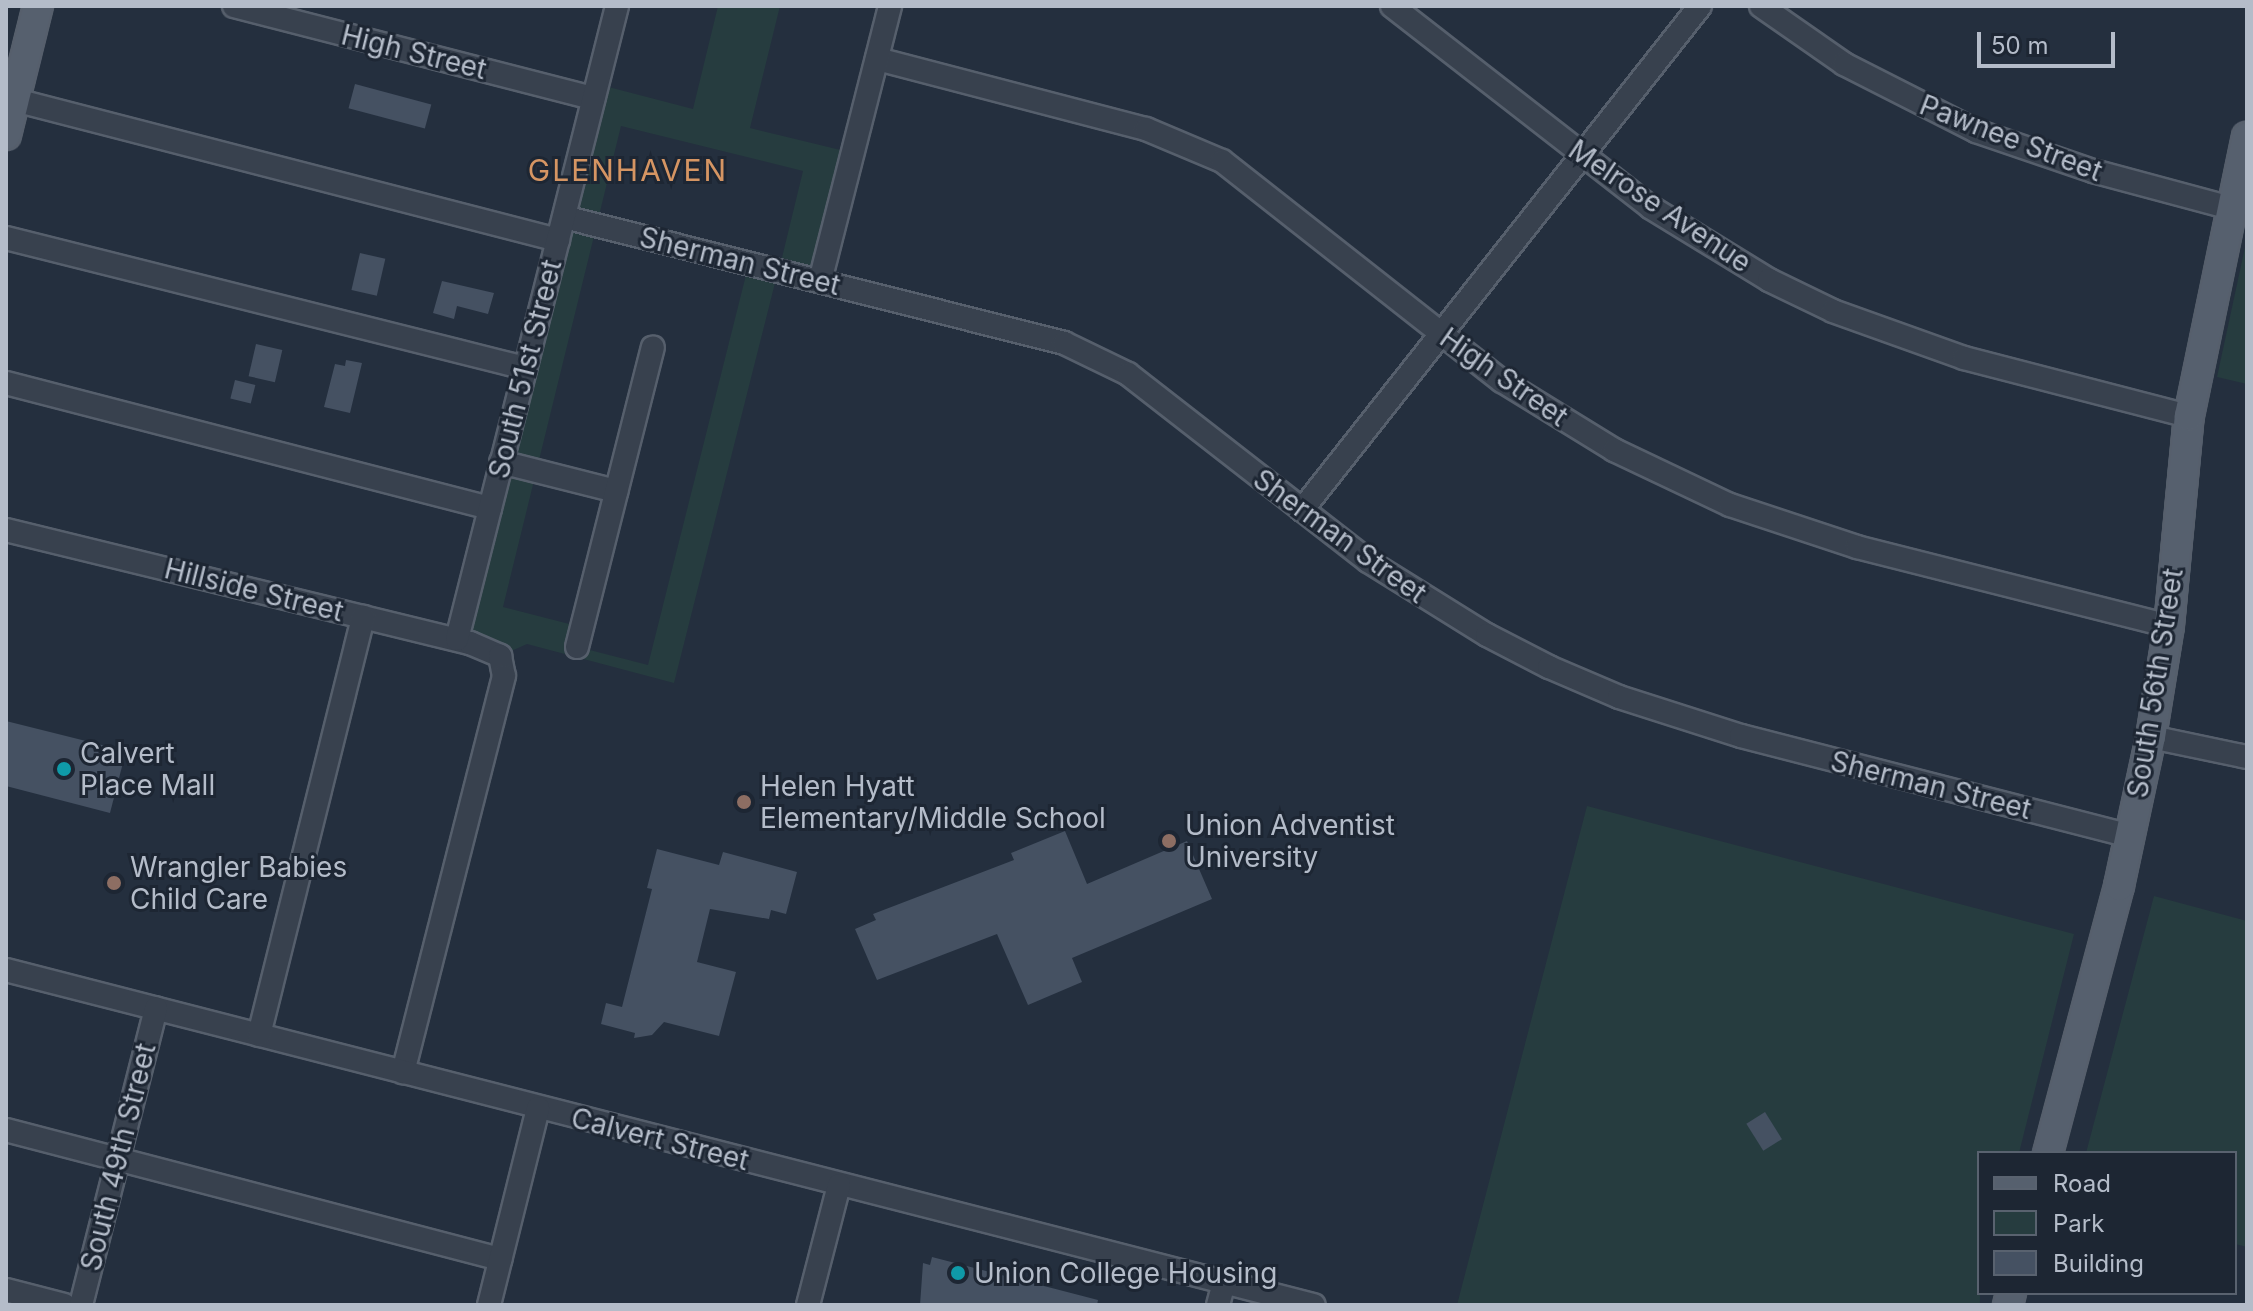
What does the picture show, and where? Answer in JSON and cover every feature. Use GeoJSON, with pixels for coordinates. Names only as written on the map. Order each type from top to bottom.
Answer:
{"type":"FeatureCollection","features":[{"type":"Feature","properties":{"kind":"main road"},"geometry":{"type":"LineString","coordinates":[[6,135],[38,6]]}},
{"type":"Feature","properties":{"kind":"main road","name":"South 56th Street"},"geometry":{"type":"LineString","coordinates":[[2049,1151],[2131,836],[2151,737],[2169,626],[2189,416],[2241,196],[2247,137]]}},
{"type":"Feature","properties":{"kind":"street","name":"High Street"},"geometry":{"type":"LineString","coordinates":[[234,6],[593,98]]}},
{"type":"Feature","properties":{"kind":"street","name":"South 51st Street"},"geometry":{"type":"LineString","coordinates":[[457,639],[617,6]]}},
{"type":"Feature","properties":{"kind":"street"},"geometry":{"type":"LineString","coordinates":[[820,281],[890,6]]}},
{"type":"Feature","properties":{"kind":"street","name":"Melrose Avenue"},"geometry":{"type":"LineString","coordinates":[[1392,6],[1582,155],[1706,244],[1833,311],[1964,358],[2189,416]]}},
{"type":"Feature","properties":{"kind":"street"},"geometry":{"type":"LineString","coordinates":[[1302,510],[1439,332],[1700,6]]}},
{"type":"Feature","properties":{"kind":"street","name":"Pawnee Street"},"geometry":{"type":"LineString","coordinates":[[1761,6],[1844,64],[1976,131],[2093,171],[2241,196]]}},
{"type":"Feature","properties":{"kind":"street","name":"High Street"},"geometry":{"type":"LineString","coordinates":[[877,59],[1188,144],[1249,180],[1439,332],[1556,416],[1730,505],[1857,547],[2169,626]]}},
{"type":"Feature","properties":{"kind":"street"},"geometry":{"type":"LineString","coordinates":[[15,100],[558,240]]}},
{"type":"Feature","properties":{"kind":"street","name":"Sherman Street"},"geometry":{"type":"LineString","coordinates":[[564,217],[1064,343],[1128,374],[1368,561],[1475,628],[1619,697],[1741,736],[2131,836]]}},
{"type":"Feature","properties":{"kind":"street"},"geometry":{"type":"LineString","coordinates":[[6,238],[525,368]]}},
{"type":"Feature","properties":{"kind":"street"},"geometry":{"type":"LineString","coordinates":[[577,647],[653,347]]}},
{"type":"Feature","properties":{"kind":"street"},"geometry":{"type":"LineString","coordinates":[[6,383],[490,508]]}},
{"type":"Feature","properties":{"kind":"street"},"geometry":{"type":"LineString","coordinates":[[501,462],[616,491]]}},
{"type":"Feature","properties":{"kind":"street","name":"Hillside Street"},"geometry":{"type":"LineString","coordinates":[[6,530],[457,639],[500,656],[504,676],[403,1072]]}},
{"type":"Feature","properties":{"kind":"street"},"geometry":{"type":"LineString","coordinates":[[259,1035],[363,617]]}},
{"type":"Feature","properties":{"kind":"street"},"geometry":{"type":"LineString","coordinates":[[2151,737],[2247,757]]}},
{"type":"Feature","properties":{"kind":"street","name":"Calvert Street"},"geometry":{"type":"LineString","coordinates":[[6,970],[1314,1305]]}},
{"type":"Feature","properties":{"kind":"street","name":"South 49th Street"},"geometry":{"type":"LineString","coordinates":[[81,1305],[156,1008]]}},
{"type":"Feature","properties":{"kind":"street"},"geometry":{"type":"LineString","coordinates":[[489,1305],[538,1108]]}},
{"type":"Feature","properties":{"kind":"street"},"geometry":{"type":"LineString","coordinates":[[6,1130],[500,1259]]}},
{"type":"Feature","properties":{"kind":"street"},"geometry":{"type":"LineString","coordinates":[[808,1305],[839,1185]]}},
{"type":"Feature","properties":{"kind":"street"},"geometry":{"type":"LineString","coordinates":[[1218,1305],[1224,1282]]}},
{"type":"Feature","properties":{"kind":"street"},"geometry":{"type":"LineString","coordinates":[[6,1290],[64,1305]]}},
{"type":"Feature","properties":{"kind":"green space"},"geometry":{"type":"Polygon","coordinates":[[[718,6],[780,6],[750,128],[853,153],[820,281],[778,271],[674,683],[527,644],[500,656],[457,639],[597,84],[693,109],[718,6]],[[621,126],[503,607],[581,627],[578,647],[648,665],[749,263],[779,270],[803,171],[621,126]]]}},
{"type":"Feature","properties":{"kind":"green space"},"geometry":{"type":"Polygon","coordinates":[[[2247,238],[2247,384],[2217,377],[2247,238]]]}},
{"type":"Feature","properties":{"kind":"green space"},"geometry":{"type":"Polygon","coordinates":[[[1587,806],[2074,934],[2020,1151],[1977,1151],[1977,1295],[1980,1295],[1980,1305],[1457,1305],[1587,806]]]}},
{"type":"Feature","properties":{"kind":"green space"},"geometry":{"type":"Polygon","coordinates":[[[2154,896],[2247,921],[2247,1247],[2237,1244],[2237,1151],[2087,1151],[2154,896]]]}},
{"type":"Feature","properties":{"kind":"building"},"geometry":{"type":"Polygon","coordinates":[[[355,84],[431,104],[425,129],[349,108],[355,84]]]}},
{"type":"Feature","properties":{"kind":"building"},"geometry":{"type":"Polygon","coordinates":[[[360,253],[385,259],[377,296],[351,290],[360,253]]]}},
{"type":"Feature","properties":{"kind":"building"},"geometry":{"type":"Polygon","coordinates":[[[442,281],[494,293],[488,314],[457,306],[454,319],[433,313],[442,281]]]}},
{"type":"Feature","properties":{"kind":"building"},"geometry":{"type":"Polygon","coordinates":[[[256,344],[282,350],[275,382],[249,376],[256,344]]]}},
{"type":"Feature","properties":{"kind":"building"},"geometry":{"type":"Polygon","coordinates":[[[346,360],[362,363],[350,413],[324,407],[335,364],[345,366],[346,360]]]}},
{"type":"Feature","properties":{"kind":"building"},"geometry":{"type":"Polygon","coordinates":[[[235,380],[255,385],[251,404],[230,398],[235,380]]]}},
{"type":"Feature","properties":{"kind":"building","name":"Calvert Place Mall"},"geometry":{"type":"Polygon","coordinates":[[[6,721],[126,751],[110,813],[6,786],[6,721]]]}},
{"type":"Feature","properties":{"kind":"building"},"geometry":{"type":"Polygon","coordinates":[[[1065,831],[1087,884],[1187,841],[1212,899],[1072,958],[1082,982],[1028,1005],[997,934],[877,980],[855,929],[876,920],[873,914],[1014,860],[1011,853],[1065,831]]]}},
{"type":"Feature","properties":{"kind":"building","name":"Helen Hyatt Elementary/Middle School"},"geometry":{"type":"Polygon","coordinates":[[[657,849],[719,865],[723,852],[797,872],[786,914],[771,910],[769,919],[710,909],[697,962],[736,972],[719,1036],[664,1022],[652,1035],[634,1038],[635,1033],[601,1024],[606,1003],[622,1007],[652,889],[647,888],[657,849]]]}},
{"type":"Feature","properties":{"kind":"building"},"geometry":{"type":"Polygon","coordinates":[[[1765,1112],[1782,1139],[1763,1151],[1746,1124],[1765,1112]]]}},
{"type":"Feature","properties":{"kind":"building","name":"Union College Housing"},"geometry":{"type":"Polygon","coordinates":[[[932,1257],[1098,1300],[1097,1305],[920,1305],[923,1263],[930,1265],[932,1257]]]}},
{"type":"Feature","properties":{"kind":"place","name":"Calvert Place Mall"},"geometry":{"type":"Point","coordinates":[64,769]}},
{"type":"Feature","properties":{"kind":"place","name":"Helen Hyatt Elementary/Middle School"},"geometry":{"type":"Point","coordinates":[744,802]}},
{"type":"Feature","properties":{"kind":"place","name":"Union Adventist University"},"geometry":{"type":"Point","coordinates":[1169,841]}},
{"type":"Feature","properties":{"kind":"place","name":"Wrangler Babies Child Care"},"geometry":{"type":"Point","coordinates":[114,883]}},
{"type":"Feature","properties":{"kind":"place","name":"Union College Housing"},"geometry":{"type":"Point","coordinates":[958,1273]}},
{"type":"Feature","properties":{"kind":"district","name":"GLENHAVEN"},"geometry":{"type":"Point","coordinates":[628,170]}}]}
